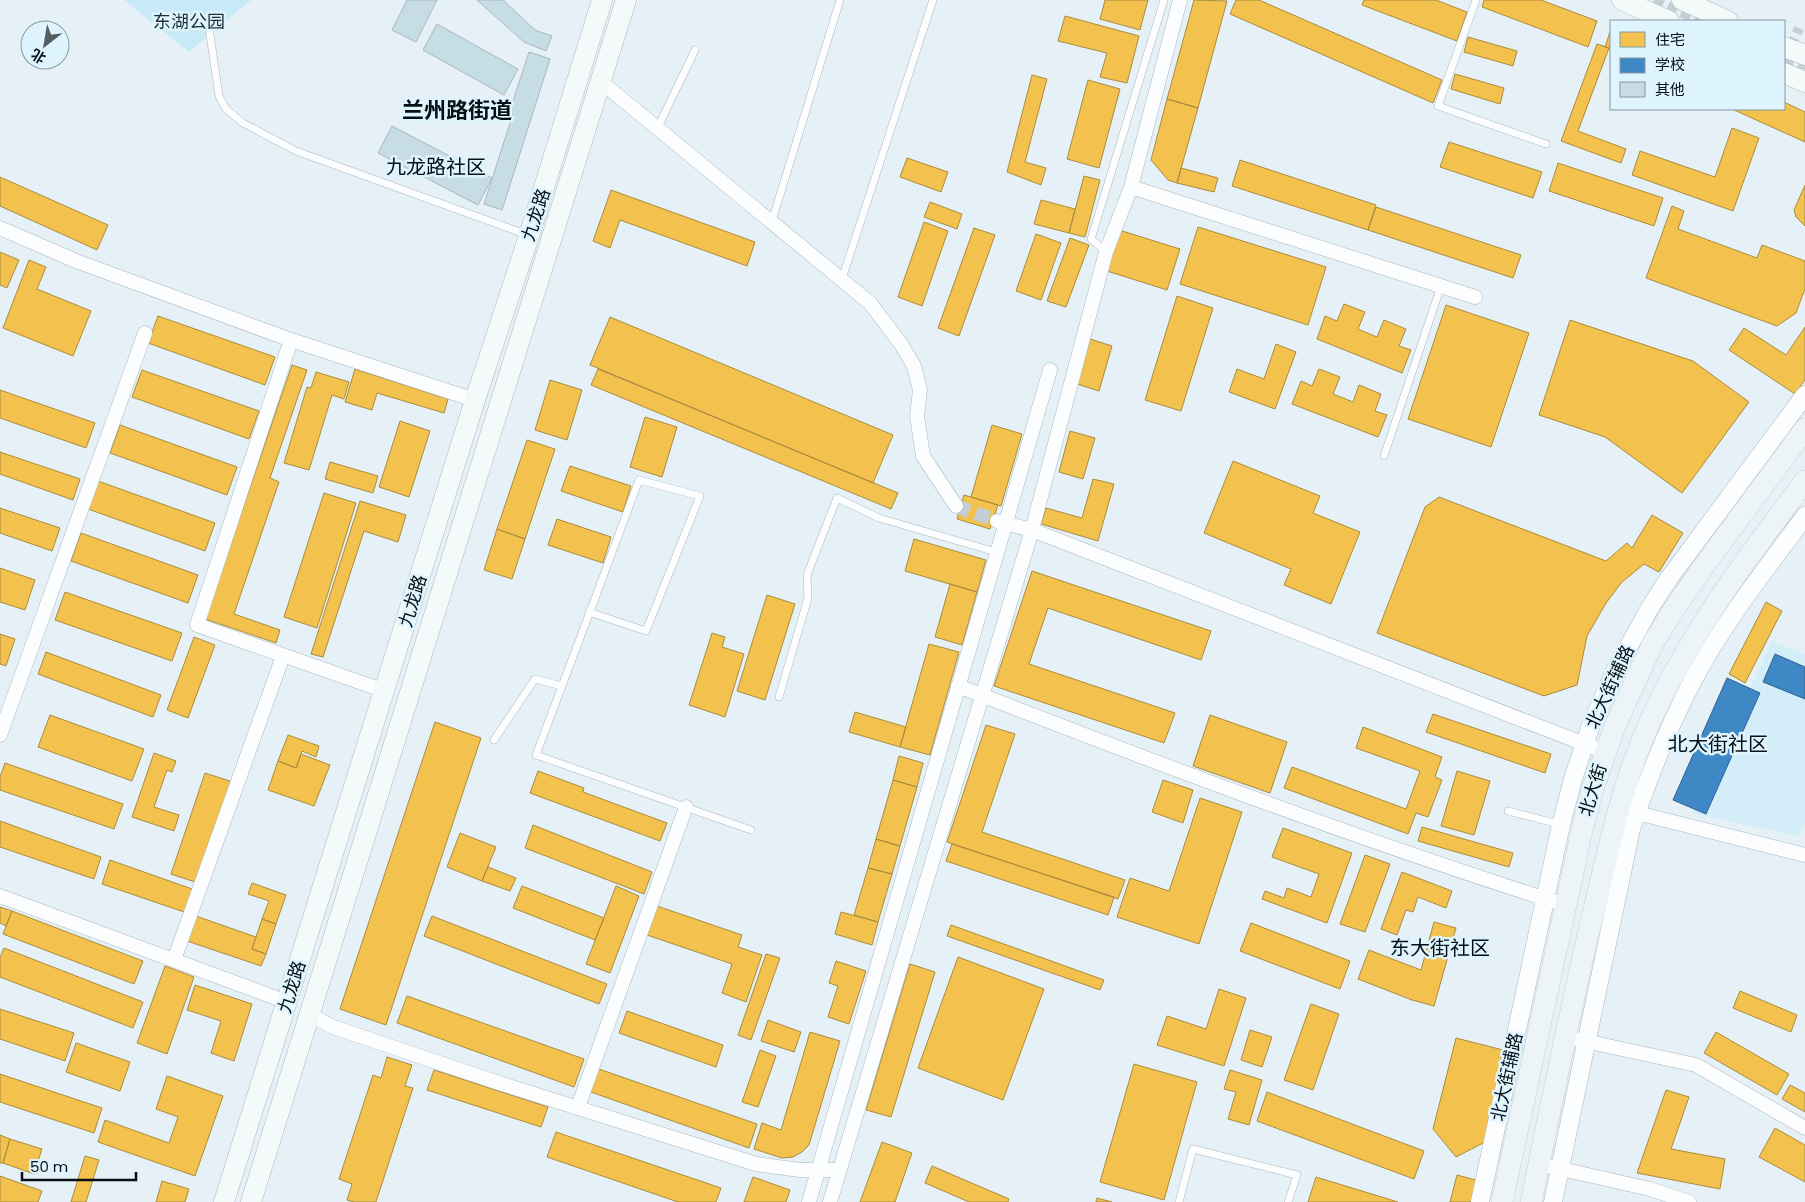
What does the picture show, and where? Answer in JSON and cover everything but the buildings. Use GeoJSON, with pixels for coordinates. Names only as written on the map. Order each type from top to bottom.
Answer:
{"type":"FeatureCollection","features":[{"type":"Feature","properties":{"kind":"main road","name":"九龙路"},"geometry":{"type":"LineString","coordinates":[[224,1202],[602,0]]}},
{"type":"Feature","properties":{"kind":"main road","name":"九龙路"},"geometry":{"type":"LineString","coordinates":[[251,1202],[626,0]]}},
{"type":"Feature","properties":{"kind":"main road"},"geometry":{"type":"LineString","coordinates":[[1622,0],[1667,20]]}},
{"type":"Feature","properties":{"kind":"main road"},"geometry":{"type":"LineString","coordinates":[[1682,0],[1726,20]]}},
{"type":"Feature","properties":{"kind":"main road"},"geometry":{"type":"LineString","coordinates":[[1785,47],[1805,56]]}},
{"type":"Feature","properties":{"kind":"main road"},"geometry":{"type":"LineString","coordinates":[[1785,73],[1805,82]]}},
{"type":"Feature","properties":{"kind":"main road","name":"北大街"},"geometry":{"type":"LineString","coordinates":[[1502,1202],[1566,905],[1571,827],[1652,645],[1674,609],[1805,429]]}},
{"type":"Feature","properties":{"kind":"main road","name":"北大街"},"geometry":{"type":"LineString","coordinates":[[1531,1202],[1549,1166],[1576,1039],[1582,962],[1627,811],[1647,729],[1686,650],[1733,578],[1805,481]]}},
{"type":"Feature","properties":{"kind":"street"},"geometry":{"type":"LineString","coordinates":[[830,1202],[1032,530],[1106,252],[1131,187],[1180,0]]}},
{"type":"Feature","properties":{"kind":"street"},"geometry":{"type":"LineString","coordinates":[[600,81],[870,303],[901,344],[914,366],[920,390],[917,416],[923,456],[956,506]]}},
{"type":"Feature","properties":{"kind":"street"},"geometry":{"type":"LineString","coordinates":[[1131,187],[1475,296]]}},
{"type":"Feature","properties":{"kind":"street"},"geometry":{"type":"LineString","coordinates":[[0,228],[76,262],[291,340],[475,400]]}},
{"type":"Feature","properties":{"kind":"street"},"geometry":{"type":"LineString","coordinates":[[0,735],[145,333]]}},
{"type":"Feature","properties":{"kind":"street"},"geometry":{"type":"LineString","coordinates":[[291,340],[197,625],[385,691]]}},
{"type":"Feature","properties":{"kind":"street"},"geometry":{"type":"LineString","coordinates":[[808,1202],[958,686],[996,552],[1001,522],[1050,370]]}},
{"type":"Feature","properties":{"kind":"street","name":"北大街辅路"},"geometry":{"type":"LineString","coordinates":[[1480,1202],[1545,899],[1571,827],[1584,744],[1616,669],[1651,606],[1670,577],[1805,395]]}},
{"type":"Feature","properties":{"kind":"street"},"geometry":{"type":"LineString","coordinates":[[1805,516],[1737,609],[1693,679],[1627,811],[1805,855]]}},
{"type":"Feature","properties":{"kind":"street"},"geometry":{"type":"LineString","coordinates":[[1001,522],[1032,530],[1605,752]]}},
{"type":"Feature","properties":{"kind":"street"},"geometry":{"type":"LineString","coordinates":[[174,960],[283,656]]}},
{"type":"Feature","properties":{"kind":"street"},"geometry":{"type":"LineString","coordinates":[[958,686],[1176,770],[1470,875],[1566,905]]}},
{"type":"Feature","properties":{"kind":"street"},"geometry":{"type":"LineString","coordinates":[[578,1108],[686,807]]}},
{"type":"Feature","properties":{"kind":"street"},"geometry":{"type":"LineString","coordinates":[[0,896],[287,1002]]}},
{"type":"Feature","properties":{"kind":"street"},"geometry":{"type":"LineString","coordinates":[[309,1014],[333,1027],[578,1108],[756,1164],[800,1170],[839,1170]]}},
{"type":"Feature","properties":{"kind":"street"},"geometry":{"type":"LineString","coordinates":[[1576,1039],[1696,1065],[1805,1128]]}},
{"type":"Feature","properties":{"kind":"street"},"geometry":{"type":"LineString","coordinates":[[1552,1202],[1549,1166],[1650,1189],[1688,1202]]}},
{"type":"Feature","properties":{"kind":"lane"},"geometry":{"type":"LineString","coordinates":[[772,221],[840,0]]}},
{"type":"Feature","properties":{"kind":"lane"},"geometry":{"type":"LineString","coordinates":[[842,279],[933,0]]}},
{"type":"Feature","properties":{"kind":"lane"},"geometry":{"type":"LineString","coordinates":[[1106,252],[1091,239],[1164,0]]}},
{"type":"Feature","properties":{"kind":"lane"},"geometry":{"type":"LineString","coordinates":[[1476,0],[1438,106],[1546,144]]}},
{"type":"Feature","properties":{"kind":"lane"},"geometry":{"type":"LineString","coordinates":[[208,21],[219,96],[226,109],[243,123],[296,151],[529,236]]}},
{"type":"Feature","properties":{"kind":"lane"},"geometry":{"type":"LineString","coordinates":[[658,127],[695,50]]}},
{"type":"Feature","properties":{"kind":"lane"},"geometry":{"type":"LineString","coordinates":[[1384,456],[1441,286]]}},
{"type":"Feature","properties":{"kind":"lane"},"geometry":{"type":"LineString","coordinates":[[589,612],[646,631],[700,496],[639,480],[589,612],[536,755],[751,830]]}},
{"type":"Feature","properties":{"kind":"lane"},"geometry":{"type":"LineString","coordinates":[[779,697],[808,598],[807,575],[837,498],[879,518],[996,552]]}},
{"type":"Feature","properties":{"kind":"lane"},"geometry":{"type":"LineString","coordinates":[[494,740],[536,679],[562,686]]}},
{"type":"Feature","properties":{"kind":"lane"},"geometry":{"type":"LineString","coordinates":[[1508,811],[1571,827]]}},
{"type":"Feature","properties":{"kind":"lane"},"geometry":{"type":"LineString","coordinates":[[1179,1202],[1194,1149],[1297,1175],[1288,1202]]}},
{"type":"Feature","properties":{"kind":"shaded area"},"geometry":{"type":"Polygon","coordinates":[[[1772,641],[1805,655],[1805,824],[1800,837],[1692,813],[1772,641]]]}},
{"type":"Feature","properties":{"kind":"green space","name":"东湖公园"},"geometry":{"type":"Polygon","coordinates":[[[124,0],[251,0],[189,52],[124,0]]]}},
{"type":"Feature","properties":{"kind":"tunnel"},"geometry":{"type":"LineString","coordinates":[[1654,0],[1698,20]]}},
{"type":"Feature","properties":{"kind":"tunnel"},"geometry":{"type":"LineString","coordinates":[[1785,61],[1799,28]]}},
{"type":"Feature","properties":{"kind":"tunnel"},"geometry":{"type":"LineString","coordinates":[[1785,60],[1805,69]]}},
{"type":"Feature","properties":{"kind":"tunnel"},"geometry":{"type":"LineString","coordinates":[[956,506],[997,521]]}},
{"type":"Feature","properties":{"kind":"district","name":"兰州路街道"},"geometry":{"type":"Point","coordinates":[457,110]}},
{"type":"Feature","properties":{"kind":"district","name":"九龙路社区"},"geometry":{"type":"Point","coordinates":[436,167]}},
{"type":"Feature","properties":{"kind":"district","name":"北大街社区"},"geometry":{"type":"Point","coordinates":[1718,744]}},
{"type":"Feature","properties":{"kind":"district","name":"东大街社区"},"geometry":{"type":"Point","coordinates":[1440,948]}}]}
